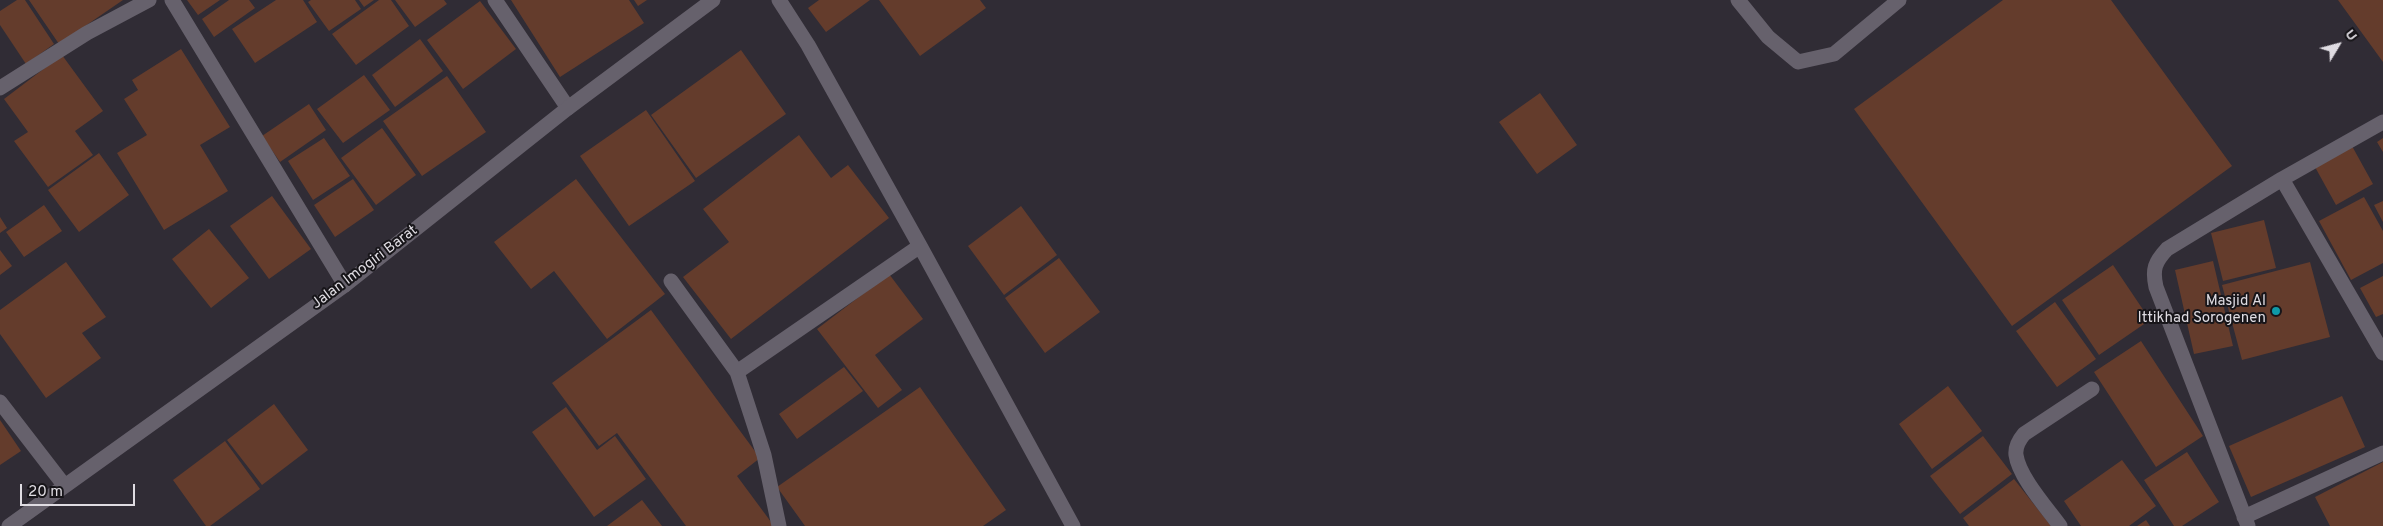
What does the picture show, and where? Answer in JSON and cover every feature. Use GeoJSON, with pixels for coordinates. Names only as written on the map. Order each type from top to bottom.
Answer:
{"type":"FeatureCollection","features":[{"type":"Feature","properties":{"kind":"street"},"geometry":{"type":"LineString","coordinates":[[0,88],[80,38],[148,0]]}},
{"type":"Feature","properties":{"kind":"street"},"geometry":{"type":"LineString","coordinates":[[172,0],[345,285]]}},
{"type":"Feature","properties":{"kind":"street"},"geometry":{"type":"LineString","coordinates":[[495,0],[568,108]]}},
{"type":"Feature","properties":{"kind":"street","name":"Jalan Imogiri Barat"},"geometry":{"type":"LineString","coordinates":[[9,526],[345,285],[568,108],[713,0]]}},
{"type":"Feature","properties":{"kind":"street"},"geometry":{"type":"LineString","coordinates":[[779,0],[808,45],[1073,526]]}},
{"type":"Feature","properties":{"kind":"street"},"geometry":{"type":"LineString","coordinates":[[1738,0],[1768,37],[1798,62],[1834,54],[1899,0]]}},
{"type":"Feature","properties":{"kind":"street"},"geometry":{"type":"LineString","coordinates":[[2383,122],[2282,179],[2167,249],[2155,262],[2153,274],[2156,287],[2246,521],[2383,453]]}},
{"type":"Feature","properties":{"kind":"street"},"geometry":{"type":"LineString","coordinates":[[2282,179],[2383,352]]}},
{"type":"Feature","properties":{"kind":"street"},"geometry":{"type":"LineString","coordinates":[[738,372],[920,246]]}},
{"type":"Feature","properties":{"kind":"street"},"geometry":{"type":"LineString","coordinates":[[671,281],[738,372],[764,455],[779,526]]}},
{"type":"Feature","properties":{"kind":"street"},"geometry":{"type":"LineString","coordinates":[[2060,526],[2020,469],[2016,454],[2017,444],[2024,434],[2092,389]]}},
{"type":"Feature","properties":{"kind":"street"},"geometry":{"type":"LineString","coordinates":[[0,402],[64,485]]}},
{"type":"Feature","properties":{"kind":"building"},"geometry":{"type":"Polygon","coordinates":[[[17,0],[25,0],[54,44],[26,64],[0,25],[0,11],[17,0]]]}},
{"type":"Feature","properties":{"kind":"building"},"geometry":{"type":"Polygon","coordinates":[[[29,0],[123,0],[59,44],[29,0]]]}},
{"type":"Feature","properties":{"kind":"building"},"geometry":{"type":"Polygon","coordinates":[[[187,0],[220,0],[198,15],[187,0]]]}},
{"type":"Feature","properties":{"kind":"building"},"geometry":{"type":"Polygon","coordinates":[[[229,0],[249,0],[255,8],[214,37],[202,19],[229,0]]]}},
{"type":"Feature","properties":{"kind":"building"},"geometry":{"type":"Polygon","coordinates":[[[276,0],[303,0],[317,22],[255,63],[232,29],[276,0]]]}},
{"type":"Feature","properties":{"kind":"building"},"geometry":{"type":"Polygon","coordinates":[[[311,0],[355,0],[361,9],[329,31],[308,2],[311,0]]]}},
{"type":"Feature","properties":{"kind":"building"},"geometry":{"type":"Polygon","coordinates":[[[359,0],[374,0],[364,7],[359,0]]]}},
{"type":"Feature","properties":{"kind":"building"},"geometry":{"type":"Polygon","coordinates":[[[379,0],[391,0],[409,26],[356,65],[332,34],[379,0]]]}},
{"type":"Feature","properties":{"kind":"building"},"geometry":{"type":"Polygon","coordinates":[[[395,0],[444,0],[447,4],[415,27],[395,0]]]}},
{"type":"Feature","properties":{"kind":"building"},"geometry":{"type":"Polygon","coordinates":[[[511,0],[629,0],[644,23],[560,77],[511,0]]]}},
{"type":"Feature","properties":{"kind":"building"},"geometry":{"type":"Polygon","coordinates":[[[634,0],[647,0],[638,6],[634,0]]]}},
{"type":"Feature","properties":{"kind":"building"},"geometry":{"type":"Polygon","coordinates":[[[819,0],[870,0],[826,32],[808,8],[819,0]]]}},
{"type":"Feature","properties":{"kind":"building"},"geometry":{"type":"Polygon","coordinates":[[[879,0],[980,0],[986,8],[920,56],[879,0]]]}},
{"type":"Feature","properties":{"kind":"building"},"geometry":{"type":"Polygon","coordinates":[[[2003,0],[2111,0],[2232,166],[2012,326],[1854,109],[2003,0]]]}},
{"type":"Feature","properties":{"kind":"building"},"geometry":{"type":"Polygon","coordinates":[[[2338,0],[2383,0],[2383,62],[2338,0]]]}},
{"type":"Feature","properties":{"kind":"building"},"geometry":{"type":"Polygon","coordinates":[[[480,1],[516,49],[463,89],[427,40],[480,1]]]}},
{"type":"Feature","properties":{"kind":"building"},"geometry":{"type":"Polygon","coordinates":[[[420,39],[443,71],[395,107],[372,75],[420,39]]]}},
{"type":"Feature","properties":{"kind":"building"},"geometry":{"type":"Polygon","coordinates":[[[181,49],[230,127],[200,145],[228,191],[164,230],[117,153],[147,135],[124,99],[138,90],[132,80],[181,49]]]}},
{"type":"Feature","properties":{"kind":"building"},"geometry":{"type":"Polygon","coordinates":[[[741,50],[786,114],[696,178],[651,115],[741,50]]]}},
{"type":"Feature","properties":{"kind":"building"},"geometry":{"type":"Polygon","coordinates":[[[62,55],[103,111],[75,131],[93,155],[48,187],[14,141],[28,132],[4,99],[62,55]]]}},
{"type":"Feature","properties":{"kind":"building"},"geometry":{"type":"Polygon","coordinates":[[[364,75],[390,110],[343,143],[317,109],[364,75]]]}},
{"type":"Feature","properties":{"kind":"building"},"geometry":{"type":"Polygon","coordinates":[[[447,76],[486,132],[422,176],[383,121],[447,76]]]}},
{"type":"Feature","properties":{"kind":"building"},"geometry":{"type":"Polygon","coordinates":[[[1540,93],[1577,145],[1537,174],[1499,122],[1540,93]]]}},
{"type":"Feature","properties":{"kind":"building"},"geometry":{"type":"Polygon","coordinates":[[[309,104],[326,130],[280,162],[262,136],[309,104]]]}},
{"type":"Feature","properties":{"kind":"building"},"geometry":{"type":"Polygon","coordinates":[[[646,110],[695,181],[629,226],[580,156],[646,110]]]}},
{"type":"Feature","properties":{"kind":"building"},"geometry":{"type":"Polygon","coordinates":[[[382,128],[416,175],[376,205],[341,158],[382,128]]]}},
{"type":"Feature","properties":{"kind":"building"},"geometry":{"type":"Polygon","coordinates":[[[799,135],[831,178],[848,165],[889,218],[731,339],[683,277],[729,242],[703,209],[799,135]]]}},
{"type":"Feature","properties":{"kind":"building"},"geometry":{"type":"Polygon","coordinates":[[[324,138],[350,176],[313,200],[288,161],[324,138]]]}},
{"type":"Feature","properties":{"kind":"building"},"geometry":{"type":"Polygon","coordinates":[[[2383,138],[2383,152],[2377,142],[2383,138]]]}},
{"type":"Feature","properties":{"kind":"building"},"geometry":{"type":"Polygon","coordinates":[[[2352,146],[2373,184],[2336,205],[2315,167],[2352,146]]]}},
{"type":"Feature","properties":{"kind":"building"},"geometry":{"type":"Polygon","coordinates":[[[99,153],[129,195],[79,232],[48,190],[99,153]]]}},
{"type":"Feature","properties":{"kind":"building"},"geometry":{"type":"Polygon","coordinates":[[[353,179],[374,210],[335,237],[314,205],[353,179]]]}},
{"type":"Feature","properties":{"kind":"building"},"geometry":{"type":"Polygon","coordinates":[[[576,179],[665,294],[607,339],[554,271],[531,289],[494,242],[576,179]]]}},
{"type":"Feature","properties":{"kind":"building"},"geometry":{"type":"Polygon","coordinates":[[[272,196],[311,249],[269,279],[230,226],[272,196]]]}},
{"type":"Feature","properties":{"kind":"building"},"geometry":{"type":"Polygon","coordinates":[[[2364,197],[2383,231],[2383,263],[2351,280],[2319,221],[2364,197]]]}},
{"type":"Feature","properties":{"kind":"building"},"geometry":{"type":"Polygon","coordinates":[[[2383,201],[2383,222],[2374,205],[2383,201]]]}},
{"type":"Feature","properties":{"kind":"building"},"geometry":{"type":"Polygon","coordinates":[[[44,205],[62,231],[24,257],[6,232],[44,205]]]}},
{"type":"Feature","properties":{"kind":"building"},"geometry":{"type":"Polygon","coordinates":[[[1021,206],[1057,255],[1004,295],[968,246],[1021,206]]]}},
{"type":"Feature","properties":{"kind":"building"},"geometry":{"type":"Polygon","coordinates":[[[0,217],[7,228],[0,233],[0,217]]]}},
{"type":"Feature","properties":{"kind":"building","name":"Masjid Al Ittikhad Sorogenen"},"geometry":{"type":"Polygon","coordinates":[[[2264,220],[2276,268],[2223,281],[2211,233],[2264,220]]]}},
{"type":"Feature","properties":{"kind":"building"},"geometry":{"type":"Polygon","coordinates":[[[209,229],[249,278],[211,308],[172,259],[209,229]]]}},
{"type":"Feature","properties":{"kind":"building"},"geometry":{"type":"Polygon","coordinates":[[[0,250],[12,266],[0,275],[0,250]]]}},
{"type":"Feature","properties":{"kind":"building"},"geometry":{"type":"Polygon","coordinates":[[[1059,258],[1100,312],[1045,353],[1005,298],[1059,258]]]}},
{"type":"Feature","properties":{"kind":"building"},"geometry":{"type":"Polygon","coordinates":[[[2213,261],[2233,346],[2194,354],[2175,270],[2213,261]]]}},
{"type":"Feature","properties":{"kind":"building"},"geometry":{"type":"Polygon","coordinates":[[[66,262],[106,317],[82,333],[101,358],[46,398],[0,334],[0,310],[66,262]]]}},
{"type":"Feature","properties":{"kind":"building","name":"Masjid Al Ittikhad Sorogenen"},"geometry":{"type":"Polygon","coordinates":[[[2310,262],[2330,337],[2242,360],[2222,285],[2310,262]]]}},
{"type":"Feature","properties":{"kind":"building"},"geometry":{"type":"Polygon","coordinates":[[[2113,265],[2150,320],[2099,355],[2062,300],[2113,265]]]}},
{"type":"Feature","properties":{"kind":"building"},"geometry":{"type":"Polygon","coordinates":[[[889,274],[923,319],[875,355],[902,390],[878,408],[817,329],[889,274]]]}},
{"type":"Feature","properties":{"kind":"building"},"geometry":{"type":"Polygon","coordinates":[[[2383,276],[2383,314],[2376,317],[2360,288],[2383,276]]]}},
{"type":"Feature","properties":{"kind":"building"},"geometry":{"type":"Polygon","coordinates":[[[2055,302],[2096,359],[2057,387],[2016,331],[2055,302]]]}},
{"type":"Feature","properties":{"kind":"building"},"geometry":{"type":"Polygon","coordinates":[[[651,310],[760,458],[737,476],[774,526],[686,526],[617,433],[599,446],[552,383],[651,310]]]}},
{"type":"Feature","properties":{"kind":"building"},"geometry":{"type":"Polygon","coordinates":[[[2141,341],[2203,436],[2156,467],[2094,372],[2141,341]]]}},
{"type":"Feature","properties":{"kind":"building"},"geometry":{"type":"Polygon","coordinates":[[[844,367],[863,391],[797,439],[779,414],[844,367]]]}},
{"type":"Feature","properties":{"kind":"building"},"geometry":{"type":"Polygon","coordinates":[[[1948,386],[1982,431],[1932,469],[1899,424],[1948,386]]]}},
{"type":"Feature","properties":{"kind":"building"},"geometry":{"type":"Polygon","coordinates":[[[920,387],[1006,510],[983,526],[805,526],[777,487],[920,387]]]}},
{"type":"Feature","properties":{"kind":"building"},"geometry":{"type":"Polygon","coordinates":[[[2342,396],[2365,447],[2251,497],[2229,446],[2342,396]]]}},
{"type":"Feature","properties":{"kind":"building"},"geometry":{"type":"Polygon","coordinates":[[[274,404],[308,450],[262,485],[227,440],[274,404]]]}},
{"type":"Feature","properties":{"kind":"building"},"geometry":{"type":"Polygon","coordinates":[[[566,407],[597,450],[615,436],[646,479],[594,517],[532,432],[566,407]]]}},
{"type":"Feature","properties":{"kind":"building"},"geometry":{"type":"Polygon","coordinates":[[[0,420],[21,451],[0,465],[0,420]]]}},
{"type":"Feature","properties":{"kind":"building"},"geometry":{"type":"Polygon","coordinates":[[[1983,436],[2012,474],[1960,514],[1930,476],[1983,436]]]}},
{"type":"Feature","properties":{"kind":"building"},"geometry":{"type":"Polygon","coordinates":[[[225,441],[260,489],[210,526],[206,526],[173,480],[225,441]]]}},
{"type":"Feature","properties":{"kind":"building"},"geometry":{"type":"Polygon","coordinates":[[[2187,452],[2219,502],[2182,526],[2174,526],[2144,480],[2187,452]]]}},
{"type":"Feature","properties":{"kind":"building"},"geometry":{"type":"Polygon","coordinates":[[[2122,460],[2156,506],[2129,526],[2081,526],[2064,501],[2122,460]]]}},
{"type":"Feature","properties":{"kind":"building"},"geometry":{"type":"Polygon","coordinates":[[[2383,462],[2383,526],[2330,526],[2315,497],[2383,462]]]}},
{"type":"Feature","properties":{"kind":"building"},"geometry":{"type":"Polygon","coordinates":[[[2014,479],[2051,526],[1969,526],[1963,518],[2014,479]]]}},
{"type":"Feature","properties":{"kind":"building"},"geometry":{"type":"Polygon","coordinates":[[[642,500],[662,526],[607,526],[642,500]]]}},
{"type":"Feature","properties":{"kind":"building"},"geometry":{"type":"Polygon","coordinates":[[[2146,520],[2150,526],[2137,526],[2146,520]]]}},
{"type":"Feature","properties":{"kind":"place","name":"Masjid Al Ittikhad Sorogenen"},"geometry":{"type":"Point","coordinates":[2276,311]}}]}
